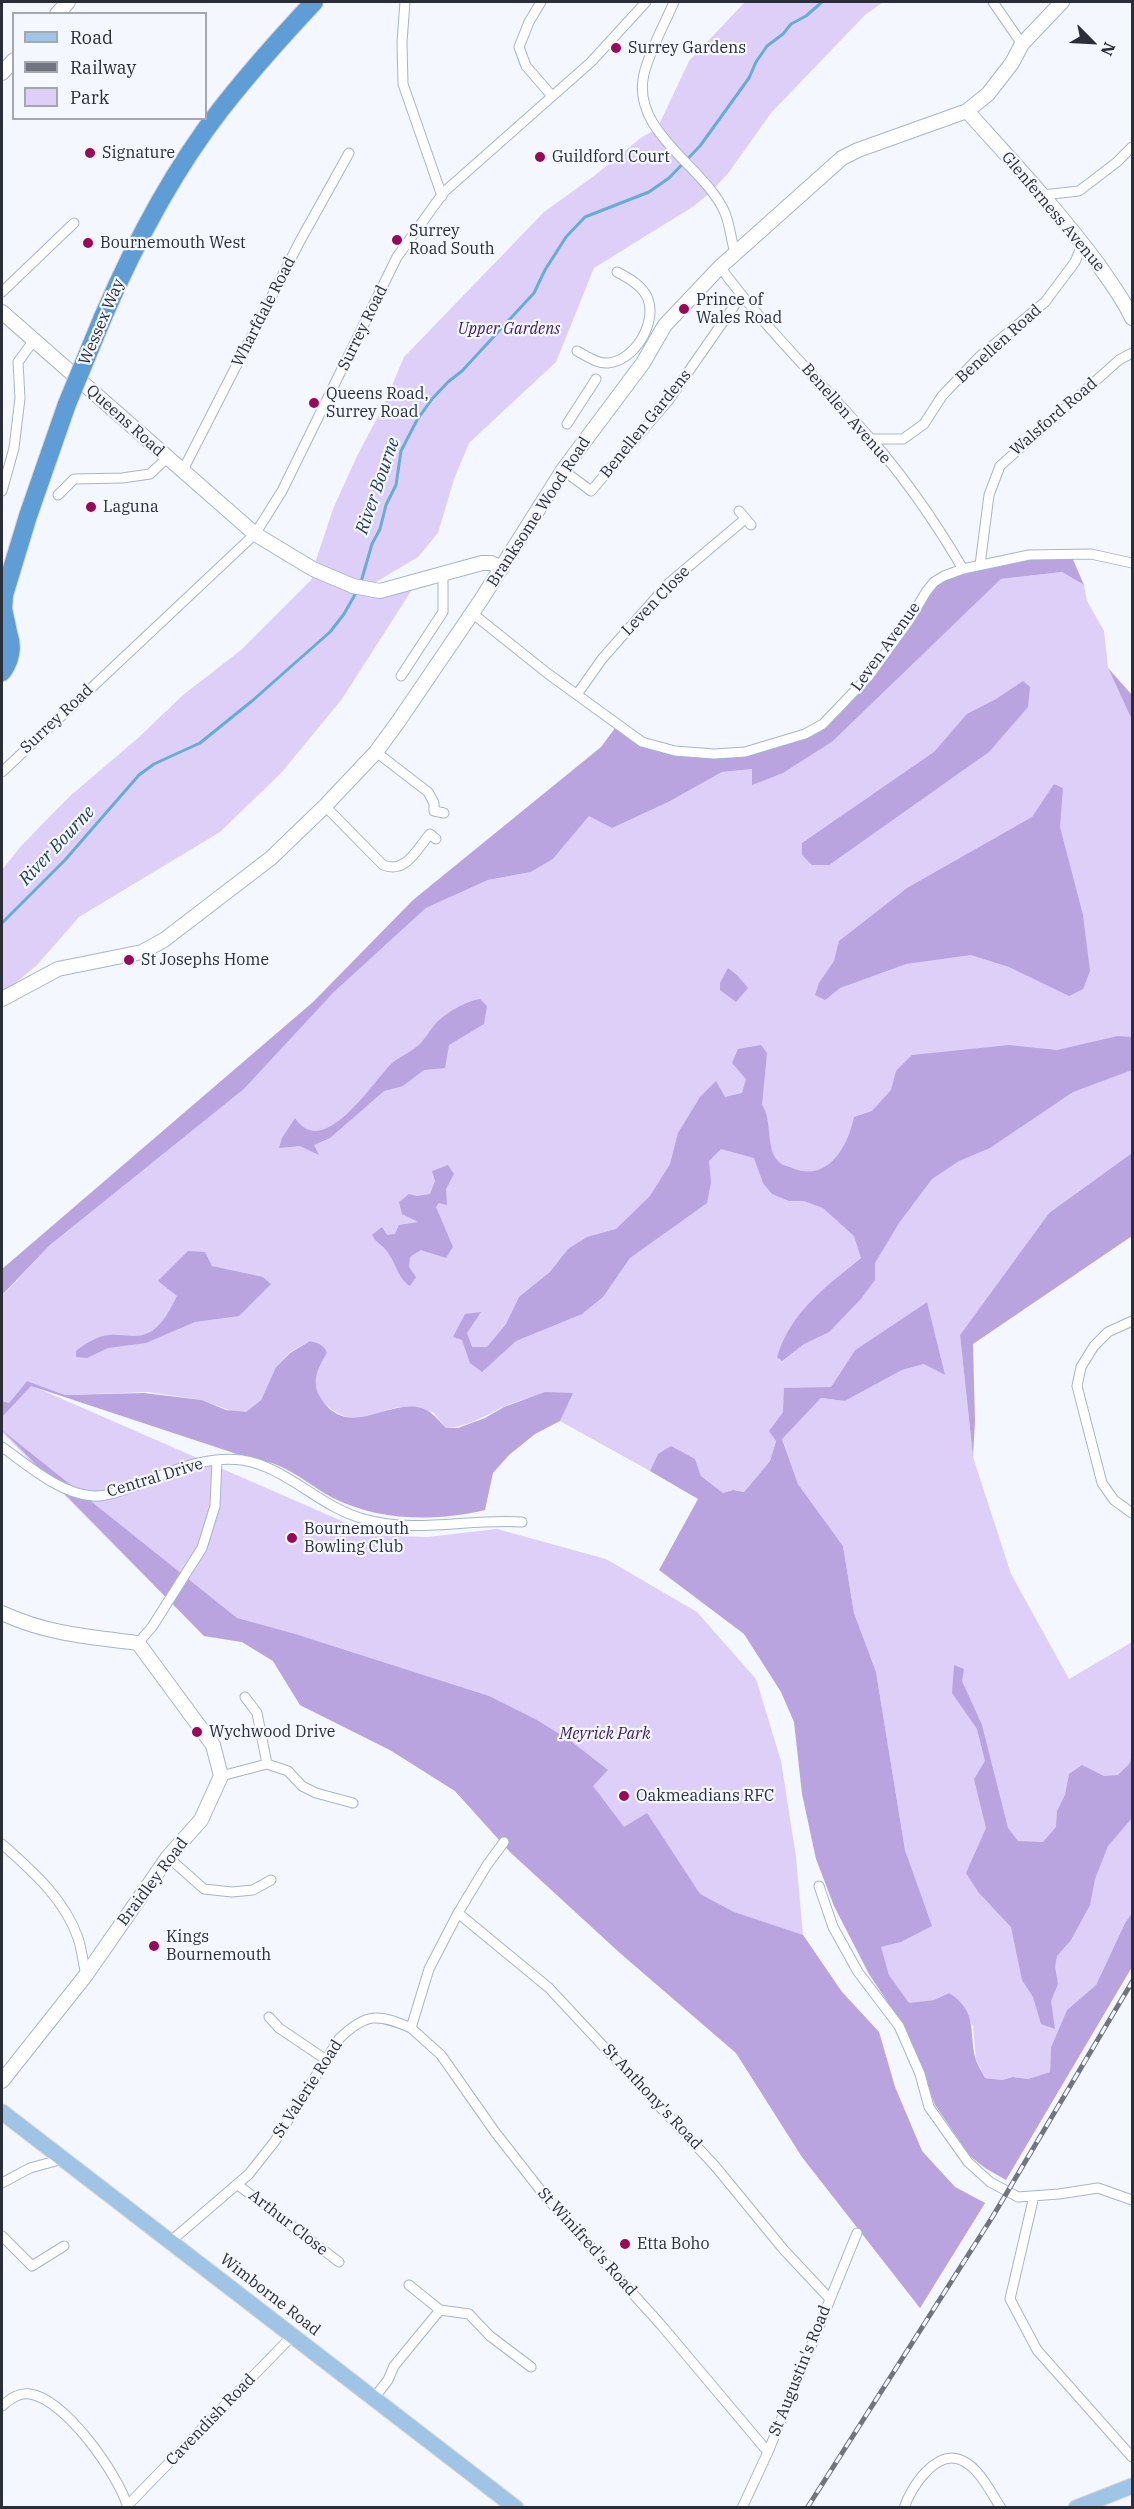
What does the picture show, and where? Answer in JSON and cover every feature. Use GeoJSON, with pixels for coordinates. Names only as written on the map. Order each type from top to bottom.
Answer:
{"type":"FeatureCollection","features":[{"type":"Feature","properties":{"kind":"highway","name":"Wessex Way"},"geometry":{"type":"LineString","coordinates":[[2,672],[10,655],[11,646],[5,628],[4,595],[28,516],[67,404],[103,317],[154,213],[207,129],[259,63],[314,2]]}},
{"type":"Feature","properties":{"kind":"highway","name":"Wessex Way"},"geometry":{"type":"LineString","coordinates":[[2,570],[17,534],[28,516]]}},
{"type":"Feature","properties":{"kind":"main road","name":"Wimborne Road"},"geometry":{"type":"LineString","coordinates":[[2,2112],[516,2508]]}},
{"type":"Feature","properties":{"kind":"main road"},"geometry":{"type":"LineString","coordinates":[[1076,2508],[1132,2486]]}},
{"type":"Feature","properties":{"kind":"street"},"geometry":{"type":"LineString","coordinates":[[405,2],[402,42],[403,84],[442,196]]}},
{"type":"Feature","properties":{"kind":"street"},"geometry":{"type":"LineString","coordinates":[[541,2],[529,22],[519,47],[526,66],[552,96]]}},
{"type":"Feature","properties":{"kind":"street","name":"Surrey Road"},"geometry":{"type":"LineString","coordinates":[[2,772],[255,534],[282,490],[397,257],[442,196],[591,62],[646,2]]}},
{"type":"Feature","properties":{"kind":"street"},"geometry":{"type":"LineString","coordinates":[[674,2],[643,75],[646,111],[681,159],[708,187],[725,213],[735,253]]}},
{"type":"Feature","properties":{"kind":"street"},"geometry":{"type":"LineString","coordinates":[[993,2],[1022,44]]}},
{"type":"Feature","properties":{"kind":"street","name":"Branksome Wood Road"},"geometry":{"type":"LineString","coordinates":[[2,999],[58,969],[142,952],[164,940],[271,858],[376,752],[502,568],[563,470],[643,363],[665,325],[720,267],[842,158],[858,150],[967,111],[988,94],[1012,63],[1022,44],[1062,2]]}},
{"type":"Feature","properties":{"kind":"street","name":"Glenferness Avenue"},"geometry":{"type":"LineString","coordinates":[[967,111],[1083,243],[1124,301],[1132,318]]}},
{"type":"Feature","properties":{"kind":"street"},"geometry":{"type":"LineString","coordinates":[[1043,195],[1079,191],[1117,162],[1132,147]]}},
{"type":"Feature","properties":{"kind":"street","name":"Wharfdale Road"},"geometry":{"type":"LineString","coordinates":[[182,472],[300,241],[349,153]]}},
{"type":"Feature","properties":{"kind":"street"},"geometry":{"type":"LineString","coordinates":[[2,292],[74,224]]}},
{"type":"Feature","properties":{"kind":"street","name":"Benellen Road"},"geometry":{"type":"LineString","coordinates":[[871,439],[903,439],[924,424],[942,396],[979,357],[1045,302],[1075,262],[1083,243]]}},
{"type":"Feature","properties":{"kind":"street","name":"Benellen Avenue"},"geometry":{"type":"LineString","coordinates":[[720,267],[741,296],[871,439],[903,480],[963,568]]}},
{"type":"Feature","properties":{"kind":"street"},"geometry":{"type":"LineString","coordinates":[[578,351],[597,362],[615,362],[629,355],[643,336],[649,315],[648,297],[638,286],[617,272]]}},
{"type":"Feature","properties":{"kind":"street","name":"Benellen Gardens"},"geometry":{"type":"LineString","coordinates":[[584,501],[668,401],[741,296]]}},
{"type":"Feature","properties":{"kind":"street","name":"Queens Road"},"geometry":{"type":"LineString","coordinates":[[2,312],[255,534],[313,570],[358,587],[380,591],[482,563],[491,562],[502,568]]}},
{"type":"Feature","properties":{"kind":"street"},"geometry":{"type":"LineString","coordinates":[[2,491],[14,448],[20,398],[18,362],[34,340]]}},
{"type":"Feature","properties":{"kind":"street","name":"Walsford Road"},"geometry":{"type":"LineString","coordinates":[[980,565],[989,495],[1000,466],[1119,360],[1132,353]]}},
{"type":"Feature","properties":{"kind":"street"},"geometry":{"type":"LineString","coordinates":[[567,424],[596,379]]}},
{"type":"Feature","properties":{"kind":"street"},"geometry":{"type":"LineString","coordinates":[[58,495],[74,479],[122,478],[150,474],[167,458]]}},
{"type":"Feature","properties":{"kind":"street","name":"Benellen Gardens"},"geometry":{"type":"LineString","coordinates":[[563,470],[591,491]]}},
{"type":"Feature","properties":{"kind":"street","name":"Queens Road"},"geometry":{"type":"LineString","coordinates":[[223,506],[248,520],[257,519],[267,512]]}},
{"type":"Feature","properties":{"kind":"street","name":"Leven Close"},"geometry":{"type":"LineString","coordinates":[[578,693],[602,659],[669,583],[745,519]]}},
{"type":"Feature","properties":{"kind":"street","name":"Leven Avenue"},"geometry":{"type":"LineString","coordinates":[[472,613],[546,673],[578,693],[642,742],[675,751],[714,754],[746,752],[805,734],[823,724],[868,677],[934,582],[963,568],[1029,555],[1091,554],[1132,563]]}},
{"type":"Feature","properties":{"kind":"street"},"geometry":{"type":"LineString","coordinates":[[401,676],[408,657],[443,612],[443,573]]}},
{"type":"Feature","properties":{"kind":"street"},"geometry":{"type":"LineString","coordinates":[[376,752],[428,792],[434,803],[436,815]]}},
{"type":"Feature","properties":{"kind":"street"},"geometry":{"type":"LineString","coordinates":[[325,806],[383,865],[393,869],[402,867],[430,834],[436,840]]}},
{"type":"Feature","properties":{"kind":"street"},"geometry":{"type":"LineString","coordinates":[[1132,1321],[1108,1332],[1094,1346],[1081,1367],[1077,1386],[1102,1483],[1114,1500],[1132,1513]]}},
{"type":"Feature","properties":{"kind":"street","name":"Central Drive"},"geometry":{"type":"LineString","coordinates":[[2,1447],[64,1488],[93,1496],[119,1492],[188,1465],[217,1460],[242,1460],[266,1466],[318,1500],[341,1512],[364,1520],[393,1525],[423,1526],[484,1521],[522,1522]]}},
{"type":"Feature","properties":{"kind":"street"},"geometry":{"type":"LineString","coordinates":[[138,1643],[152,1627],[202,1548],[215,1506],[217,1460]]}},
{"type":"Feature","properties":{"kind":"street"},"geometry":{"type":"LineString","coordinates":[[2,1613],[21,1622],[62,1634],[138,1643],[213,1745],[221,1776],[267,1764],[288,1771],[302,1786],[316,1793],[353,1803]]}},
{"type":"Feature","properties":{"kind":"street"},"geometry":{"type":"LineString","coordinates":[[245,1697],[257,1713],[267,1764]]}},
{"type":"Feature","properties":{"kind":"street","name":"Braidley Road"},"geometry":{"type":"LineString","coordinates":[[2,2081],[86,1975],[168,1857],[201,1820],[221,1776]]}},
{"type":"Feature","properties":{"kind":"street"},"geometry":{"type":"LineString","coordinates":[[411,2028],[429,1969],[458,1913],[504,1842]]}},
{"type":"Feature","properties":{"kind":"street"},"geometry":{"type":"LineString","coordinates":[[2,1844],[32,1870],[59,1901],[78,1938],[86,1975]]}},
{"type":"Feature","properties":{"kind":"street"},"geometry":{"type":"LineString","coordinates":[[168,1857],[204,1889],[232,1892],[253,1890],[271,1880]]}},
{"type":"Feature","properties":{"kind":"street"},"geometry":{"type":"LineString","coordinates":[[819,1886],[833,1927],[858,1972],[899,2026],[920,2074],[929,2107],[958,2151],[978,2173],[1001,2189],[1018,2197],[1098,2188],[1132,2200]]}},
{"type":"Feature","properties":{"kind":"street","name":"St Anthony's Road"},"geometry":{"type":"LineString","coordinates":[[458,1913],[549,1988],[684,2132],[784,2250],[829,2298]]}},
{"type":"Feature","properties":{"kind":"street"},"geometry":{"type":"LineString","coordinates":[[269,2017],[279,2028],[326,2059]]}},
{"type":"Feature","properties":{"kind":"street","name":"St Valerie Road"},"geometry":{"type":"LineString","coordinates":[[171,2241],[249,2174],[275,2141],[326,2059],[349,2028],[369,2018],[382,2017],[411,2028]]}},
{"type":"Feature","properties":{"kind":"street","name":"St Winifred's Road"},"geometry":{"type":"LineString","coordinates":[[411,2028],[441,2055],[495,2132],[545,2196],[662,2326],[768,2452]]}},
{"type":"Feature","properties":{"kind":"street"},"geometry":{"type":"LineString","coordinates":[[2,2182],[30,2168],[63,2158]]}},
{"type":"Feature","properties":{"kind":"street","name":"Arthur Close"},"geometry":{"type":"LineString","coordinates":[[238,2185],[339,2262]]}},
{"type":"Feature","properties":{"kind":"street"},"geometry":{"type":"LineString","coordinates":[[1034,2196],[1010,2299],[1037,2350],[1132,2457]]}},
{"type":"Feature","properties":{"kind":"street","name":"St Augustin's Road"},"geometry":{"type":"LineString","coordinates":[[742,2508],[768,2452],[857,2233]]}},
{"type":"Feature","properties":{"kind":"street"},"geometry":{"type":"LineString","coordinates":[[2,2236],[10,2247],[32,2266],[64,2246]]}},
{"type":"Feature","properties":{"kind":"street"},"geometry":{"type":"LineString","coordinates":[[409,2285],[440,2310],[469,2314],[490,2336],[531,2367]]}},
{"type":"Feature","properties":{"kind":"street"},"geometry":{"type":"LineString","coordinates":[[374,2398],[388,2380],[394,2366],[440,2310]]}},
{"type":"Feature","properties":{"kind":"street","name":"Cavendish Road"},"geometry":{"type":"LineString","coordinates":[[2,2406],[20,2394],[41,2397],[51,2404],[97,2450],[114,2476],[128,2506],[293,2335]]}},
{"type":"Feature","properties":{"kind":"street"},"geometry":{"type":"LineString","coordinates":[[904,2508],[907,2498],[920,2479],[935,2464],[951,2458],[963,2460],[975,2470],[1001,2508]]}},
{"type":"Feature","properties":{"kind":"green space","name":"Upper Gardens"},"geometry":{"type":"Polygon","coordinates":[[[745,2],[883,2],[865,15],[771,113],[729,172],[711,192],[694,206],[594,268],[556,362],[469,443],[454,479],[438,533],[418,557],[376,582],[371,590],[383,597],[413,588],[342,699],[282,772],[220,832],[79,917],[37,965],[2,994],[2,870],[21,846],[70,796],[137,739],[183,695],[241,650],[312,579],[313,569],[333,509],[382,409],[404,357],[544,212],[642,137],[657,129],[689,61],[745,2]]]}},
{"type":"Feature","properties":{"kind":"green space"},"geometry":{"type":"Polygon","coordinates":[[[1062,572],[1084,585],[1087,601],[1104,631],[1108,668],[1132,720],[1132,1153],[1049,1213],[960,1335],[973,1457],[1011,1574],[1069,1679],[1132,1642],[1132,1913],[1096,1985],[1067,2010],[1051,2047],[1050,2072],[1028,2079],[1013,2077],[1002,2080],[985,2078],[976,2059],[973,2026],[949,1993],[934,2000],[909,2004],[889,1975],[880,1947],[901,1942],[931,1926],[905,1850],[876,1672],[854,1613],[843,1546],[798,1484],[782,1438],[821,1398],[845,1401],[902,1370],[924,1364],[927,1302],[855,1350],[831,1387],[783,1412],[769,1431],[776,1441],[770,1461],[744,1492],[733,1490],[723,1493],[701,1476],[695,1459],[658,1454],[650,1471],[560,1421],[572,1393],[529,1398],[469,1423],[446,1428],[433,1412],[404,1408],[395,1408],[364,1418],[346,1416],[325,1404],[316,1390],[316,1374],[327,1353],[323,1346],[310,1341],[290,1352],[276,1367],[261,1400],[246,1412],[237,1413],[202,1400],[148,1392],[65,1395],[27,1381],[9,1403],[2,1401],[2,1296],[50,1245],[244,1089],[334,992],[426,908],[488,880],[531,872],[553,859],[589,816],[690,788],[722,772],[752,769],[752,785],[833,741],[1001,579],[1062,572]]]}},
{"type":"Feature","properties":{"kind":"green space","name":"Meyrick Park"},"geometry":{"type":"Polygon","coordinates":[[[30,1385],[374,1535],[427,1537],[497,1529],[606,1559],[697,1612],[756,1679],[781,1761],[796,1857],[803,1935],[842,1992],[879,2032],[895,2087],[922,2151],[955,2187],[985,2203],[920,2308],[802,2157],[736,2053],[620,1953],[510,1852],[455,1791],[390,1750],[300,1705],[273,1661],[242,1642],[204,1636],[2,1432],[2,1417],[30,1385]]]}},
{"type":"Feature","properties":{"kind":"shaded area"},"geometry":{"type":"Polygon","coordinates":[[[1071,555],[1084,585],[1062,572],[1001,579],[833,741],[783,773],[752,785],[752,769],[722,772],[668,802],[612,828],[589,816],[553,859],[531,872],[488,880],[426,908],[334,992],[244,1089],[50,1245],[2,1295],[2,1269],[313,1002],[413,900],[601,747],[618,724],[642,742],[675,751],[747,751],[823,723],[868,677],[934,582],[980,565],[1071,555]]]}},
{"type":"Feature","properties":{"kind":"shaded area"},"geometry":{"type":"Polygon","coordinates":[[[1108,668],[1132,695],[1132,720],[1108,668]]]}},
{"type":"Feature","properties":{"kind":"shaded area"},"geometry":{"type":"Polygon","coordinates":[[[1023,681],[1030,687],[1028,707],[989,752],[829,865],[812,865],[802,855],[802,843],[934,752],[967,714],[996,699],[1023,681]]]}},
{"type":"Feature","properties":{"kind":"shaded area"},"geometry":{"type":"Polygon","coordinates":[[[1054,784],[1063,788],[1060,827],[1083,915],[1090,971],[1083,989],[1069,996],[1009,967],[971,955],[906,964],[840,988],[825,1000],[815,995],[819,983],[834,961],[839,941],[907,888],[1032,817],[1054,784]]]}},
{"type":"Feature","properties":{"kind":"shaded area"},"geometry":{"type":"Polygon","coordinates":[[[728,968],[748,988],[736,1002],[720,990],[720,983],[728,968]]]}},
{"type":"Feature","properties":{"kind":"shaded area"},"geometry":{"type":"Polygon","coordinates":[[[480,999],[487,1006],[484,1024],[449,1045],[445,1068],[424,1070],[403,1086],[384,1091],[330,1138],[314,1145],[319,1155],[300,1146],[279,1148],[282,1138],[295,1118],[307,1129],[320,1130],[334,1124],[348,1113],[392,1063],[421,1043],[440,1019],[463,1005],[480,999]]]}},
{"type":"Feature","properties":{"kind":"shaded area"},"geometry":{"type":"Polygon","coordinates":[[[1118,1036],[1132,1037],[1132,1070],[1073,1092],[990,1148],[959,1161],[932,1179],[899,1223],[875,1263],[875,1280],[860,1300],[829,1332],[804,1344],[782,1361],[777,1357],[791,1326],[811,1301],[861,1258],[854,1236],[823,1208],[804,1201],[789,1201],[772,1194],[763,1183],[754,1158],[721,1149],[709,1161],[711,1182],[707,1203],[630,1258],[603,1297],[582,1314],[516,1341],[482,1372],[470,1363],[462,1340],[453,1337],[465,1314],[481,1312],[467,1333],[472,1347],[487,1347],[506,1324],[519,1297],[550,1272],[568,1249],[587,1237],[616,1229],[650,1196],[670,1164],[678,1133],[700,1097],[716,1081],[725,1097],[742,1093],[746,1079],[732,1063],[738,1049],[761,1045],[767,1053],[762,1105],[775,1157],[781,1164],[792,1168],[816,1171],[834,1159],[847,1140],[854,1117],[872,1111],[891,1090],[896,1071],[912,1055],[1009,1045],[1057,1050],[1118,1036]]]}},
{"type":"Feature","properties":{"kind":"shaded area"},"geometry":{"type":"Polygon","coordinates":[[[1132,1153],[1132,1236],[973,1344],[975,1421],[973,1457],[960,1335],[1049,1213],[1132,1153]]]}},
{"type":"Feature","properties":{"kind":"shaded area"},"geometry":{"type":"Polygon","coordinates":[[[448,1165],[454,1174],[446,1189],[447,1205],[439,1203],[436,1207],[453,1247],[446,1258],[421,1250],[410,1257],[409,1267],[416,1277],[410,1286],[402,1279],[389,1254],[372,1235],[382,1227],[387,1235],[395,1234],[399,1225],[418,1222],[402,1214],[399,1202],[409,1194],[417,1196],[430,1194],[435,1181],[432,1171],[448,1165]]]}},
{"type":"Feature","properties":{"kind":"shaded area"},"geometry":{"type":"Polygon","coordinates":[[[188,1251],[205,1252],[212,1266],[263,1277],[271,1284],[239,1316],[195,1322],[146,1343],[108,1348],[87,1358],[76,1357],[76,1351],[105,1335],[139,1336],[157,1327],[177,1296],[158,1281],[188,1251]]]}},
{"type":"Feature","properties":{"kind":"shaded area"},"geometry":{"type":"Polygon","coordinates":[[[927,1302],[945,1375],[924,1364],[902,1370],[845,1401],[821,1398],[782,1439],[798,1484],[843,1546],[854,1613],[876,1672],[905,1850],[932,1926],[901,1942],[881,1947],[889,1975],[909,2003],[934,2000],[949,1993],[958,2000],[969,2016],[976,2060],[985,2078],[1028,2079],[1050,2072],[1051,2047],[1067,2010],[1096,1985],[1132,1913],[1132,1967],[1006,2180],[970,2156],[935,2105],[906,2030],[869,1974],[834,1906],[816,1859],[802,1794],[794,1722],[781,1692],[744,1634],[659,1570],[698,1499],[650,1471],[658,1454],[671,1446],[695,1459],[701,1476],[723,1493],[733,1490],[744,1492],[770,1461],[776,1441],[769,1431],[783,1412],[784,1388],[831,1387],[855,1350],[927,1302]]]}},
{"type":"Feature","properties":{"kind":"shaded area"},"geometry":{"type":"Polygon","coordinates":[[[310,1341],[323,1346],[327,1353],[316,1376],[318,1394],[332,1411],[343,1416],[355,1418],[392,1409],[417,1407],[430,1412],[446,1428],[458,1428],[485,1418],[504,1407],[545,1392],[573,1393],[560,1421],[535,1434],[509,1455],[493,1473],[485,1510],[427,1518],[388,1515],[351,1506],[275,1464],[255,1460],[31,1386],[2,1417],[2,1401],[9,1403],[27,1381],[65,1395],[144,1393],[202,1400],[226,1410],[246,1412],[261,1400],[276,1367],[290,1353],[310,1341]]]}},
{"type":"Feature","properties":{"kind":"shaded area"},"geometry":{"type":"Polygon","coordinates":[[[2,1430],[237,1618],[295,1634],[489,1696],[537,1720],[572,1742],[608,1770],[593,1786],[624,1827],[647,1813],[700,1894],[734,1912],[803,1935],[842,1992],[879,2032],[895,2087],[922,2151],[955,2187],[985,2203],[920,2308],[802,2157],[736,2053],[620,1953],[510,1852],[455,1791],[390,1750],[300,1705],[273,1661],[242,1642],[204,1636],[2,1430]]]}},
{"type":"Feature","properties":{"kind":"shaded area"},"geometry":{"type":"Polygon","coordinates":[[[954,1665],[964,1669],[962,1681],[982,1725],[1008,1828],[1018,1841],[1043,1842],[1056,1827],[1057,1811],[1065,1795],[1069,1774],[1082,1765],[1104,1776],[1118,1775],[1130,1763],[1132,1753],[1132,1818],[1108,1846],[1095,1879],[1090,1905],[1071,1940],[1057,1956],[1055,1967],[1058,1984],[1051,2001],[1055,2029],[1041,2024],[1033,1997],[1022,1980],[1011,1927],[979,1893],[966,1873],[986,1828],[974,1779],[985,1761],[977,1729],[952,1693],[954,1665]]]}},
{"type":"Feature","properties":{"kind":"waterway","name":"River Bourne"},"geometry":{"type":"LineString","coordinates":[[361,582],[386,505],[396,485],[401,451],[417,420],[432,399],[462,371],[534,293],[545,270],[566,237],[585,217],[649,192],[669,178],[700,146],[749,78],[767,46],[783,34],[791,24],[806,16],[822,2]]}},
{"type":"Feature","properties":{"kind":"waterway","name":"River Bourne"},"geometry":{"type":"LineString","coordinates":[[2,923],[65,860],[139,775],[154,764],[200,743],[252,701],[330,632],[357,591]]}},
{"type":"Feature","properties":{"kind":"railway"},"geometry":{"type":"LineString","coordinates":[[807,2508],[993,2216],[1132,1982]]}},
{"type":"Feature","properties":{"kind":"place","name":"Surrey Gardens"},"geometry":{"type":"Point","coordinates":[616,48]}},
{"type":"Feature","properties":{"kind":"place","name":"Signature"},"geometry":{"type":"Point","coordinates":[90,153]}},
{"type":"Feature","properties":{"kind":"place","name":"Guildford Court"},"geometry":{"type":"Point","coordinates":[540,157]}},
{"type":"Feature","properties":{"kind":"place","name":"Surrey Road South"},"geometry":{"type":"Point","coordinates":[397,240]}},
{"type":"Feature","properties":{"kind":"place","name":"Bournemouth West"},"geometry":{"type":"Point","coordinates":[88,243]}},
{"type":"Feature","properties":{"kind":"place","name":"Prince of Wales Road"},"geometry":{"type":"Point","coordinates":[684,309]}},
{"type":"Feature","properties":{"kind":"place","name":"Queens Road, Surrey Road"},"geometry":{"type":"Point","coordinates":[314,403]}},
{"type":"Feature","properties":{"kind":"place","name":"Laguna"},"geometry":{"type":"Point","coordinates":[91,507]}},
{"type":"Feature","properties":{"kind":"place","name":"St Josephs Home"},"geometry":{"type":"Point","coordinates":[129,960]}},
{"type":"Feature","properties":{"kind":"place","name":"Bournemouth Bowling Club"},"geometry":{"type":"Point","coordinates":[292,1538]}},
{"type":"Feature","properties":{"kind":"place","name":"Wychwood Drive"},"geometry":{"type":"Point","coordinates":[197,1732]}},
{"type":"Feature","properties":{"kind":"place","name":"Oakmeadians RFC"},"geometry":{"type":"Point","coordinates":[624,1796]}},
{"type":"Feature","properties":{"kind":"place","name":"Kings Bournemouth"},"geometry":{"type":"Point","coordinates":[154,1946]}},
{"type":"Feature","properties":{"kind":"place","name":"Etta Boho"},"geometry":{"type":"Point","coordinates":[625,2244]}}]}
